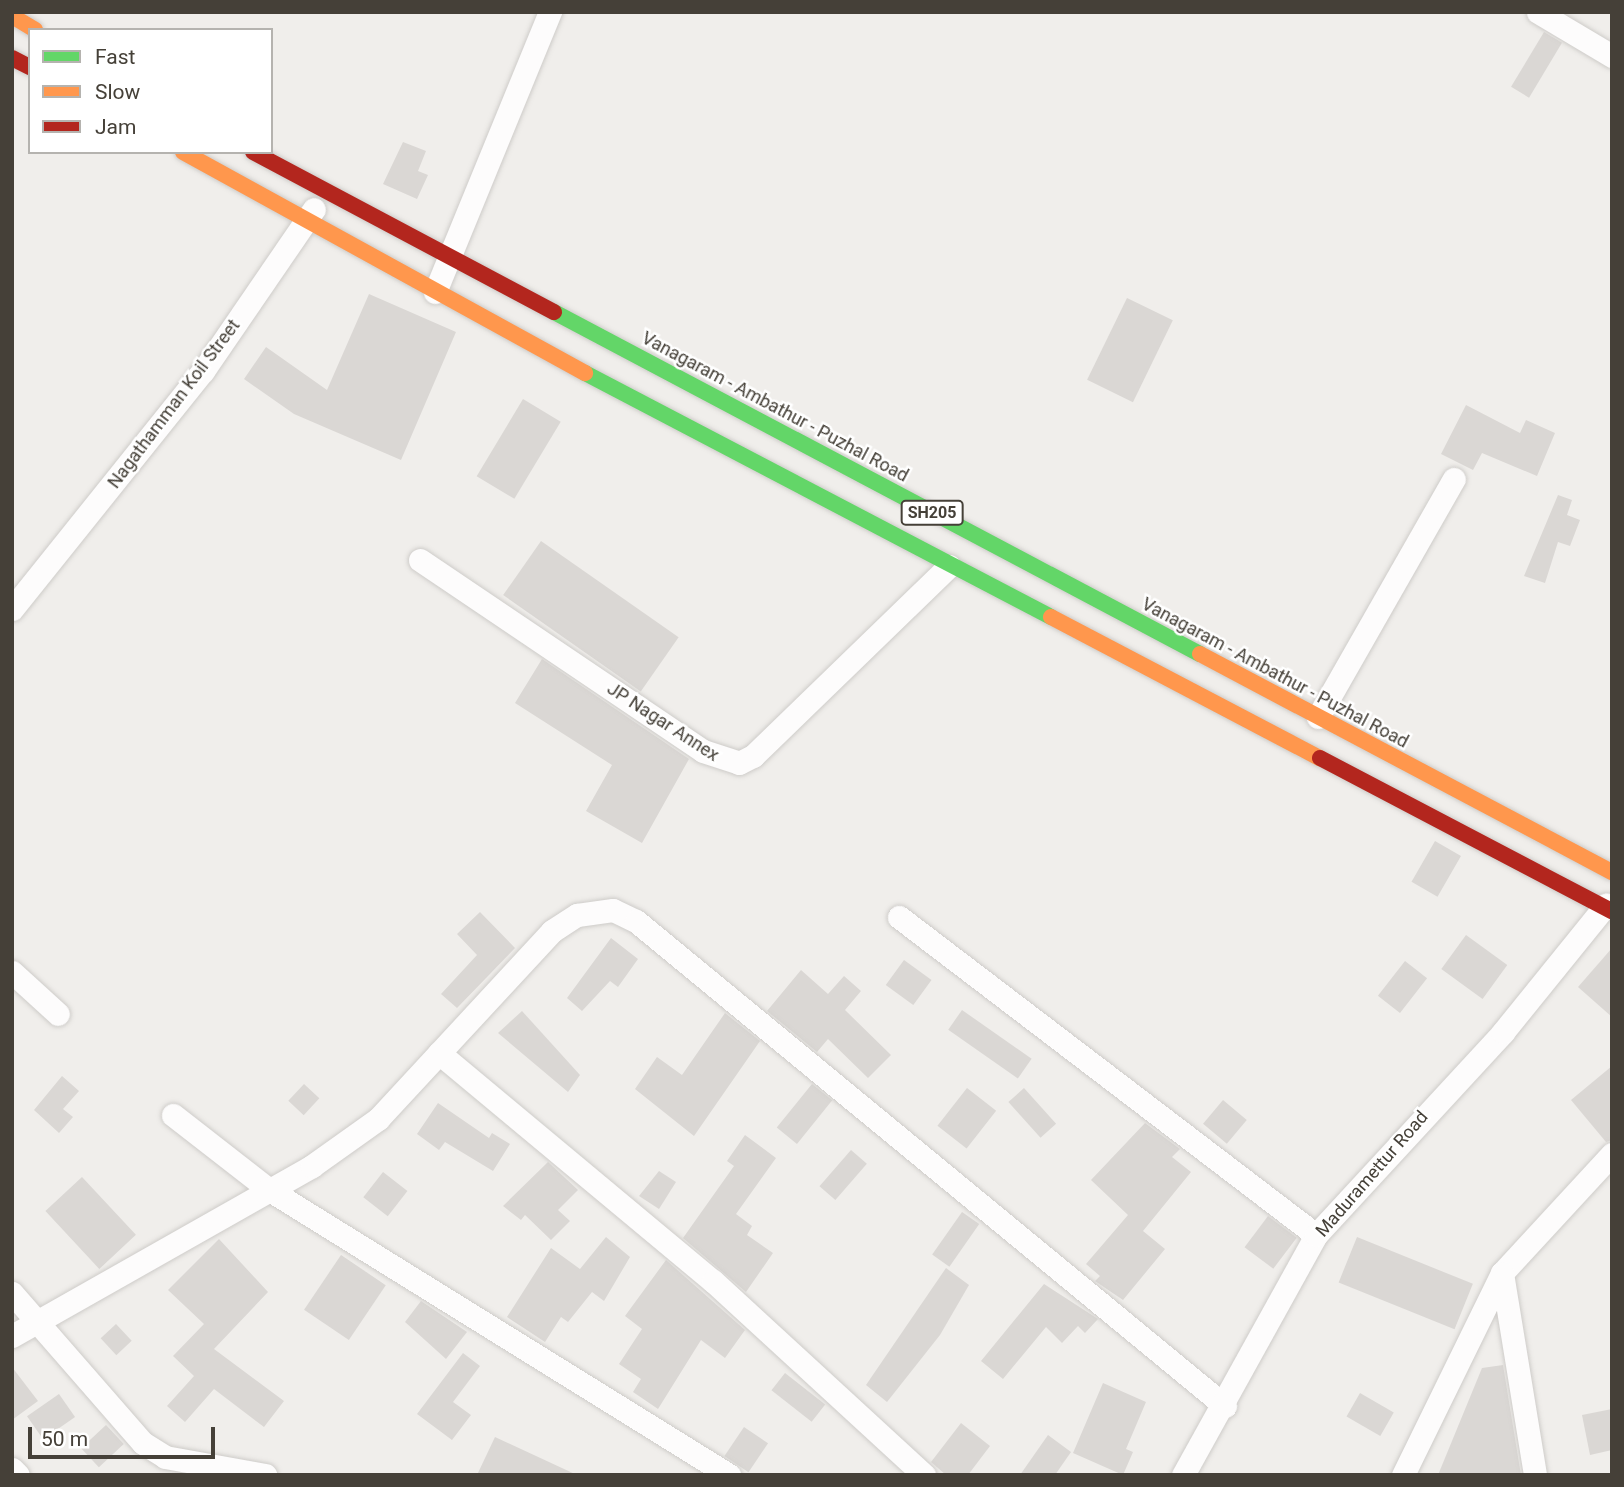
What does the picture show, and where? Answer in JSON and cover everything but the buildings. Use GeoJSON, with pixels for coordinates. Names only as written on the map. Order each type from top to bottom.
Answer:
{"type":"FeatureCollection","features":[{"type":"Feature","properties":{"kind":"main road"},"geometry":{"type":"LineString","coordinates":[[12,16],[32,28]]}},
{"type":"Feature","properties":{"kind":"main road"},"geometry":{"type":"LineString","coordinates":[[12,58],[28,66]]}},
{"type":"Feature","properties":{"kind":"main road"},"geometry":{"type":"LineString","coordinates":[[187,154],[435,292],[949,566],[1609,908]]}},
{"type":"Feature","properties":{"kind":"main road","name":"Vanagaram - Ambathur - Puzhal Road"},"geometry":{"type":"LineString","coordinates":[[257,154],[1612,872]]}},
{"type":"Feature","properties":{"kind":"street"},"geometry":{"type":"LineString","coordinates":[[435,292],[550,12]]}},
{"type":"Feature","properties":{"kind":"street"},"geometry":{"type":"LineString","coordinates":[[1538,12],[1566,20],[1612,56]]}},
{"type":"Feature","properties":{"kind":"street","name":"Nagathamman Koil Street"},"geometry":{"type":"LineString","coordinates":[[12,609],[202,372],[307,221],[324,191]]}},
{"type":"Feature","properties":{"kind":"street"},"geometry":{"type":"LineString","coordinates":[[1318,717],[1454,479]]}},
{"type":"Feature","properties":{"kind":"street","name":"JP Nagar Annex"},"geometry":{"type":"LineString","coordinates":[[420,560],[703,751],[739,763],[753,756],[949,566]]}},
{"type":"Feature","properties":{"kind":"street","name":"Maduramettur Road"},"geometry":{"type":"LineString","coordinates":[[1183,1475],[1226,1406],[1316,1235],[1503,1032],[1609,908]]}},
{"type":"Feature","properties":{"kind":"street"},"geometry":{"type":"LineString","coordinates":[[12,1336],[268,1189],[378,1119],[552,932],[594,910],[625,915],[1226,1406]]}},
{"type":"Feature","properties":{"kind":"street"},"geometry":{"type":"LineString","coordinates":[[899,917],[1316,1235]]}},
{"type":"Feature","properties":{"kind":"street"},"geometry":{"type":"LineString","coordinates":[[12,972],[58,1014]]}},
{"type":"Feature","properties":{"kind":"street"},"geometry":{"type":"LineString","coordinates":[[439,1053],[713,1281],[924,1475]]}},
{"type":"Feature","properties":{"kind":"street"},"geometry":{"type":"LineString","coordinates":[[173,1115],[268,1189],[729,1475]]}},
{"type":"Feature","properties":{"kind":"street"},"geometry":{"type":"LineString","coordinates":[[1403,1475],[1502,1273],[1612,1154]]}},
{"type":"Feature","properties":{"kind":"street"},"geometry":{"type":"LineString","coordinates":[[1502,1273],[1535,1475]]}},
{"type":"Feature","properties":{"kind":"street"},"geometry":{"type":"LineString","coordinates":[[12,1293],[143,1443],[165,1457],[265,1475]]}},
{"type":"Feature","properties":{"kind":"street"},"geometry":{"type":"LineString","coordinates":[[12,1469],[18,1475]]}},
{"type":"Feature","properties":{"kind":"traffic: fast"},"geometry":{"type":"LineString","coordinates":[[554,312],[1200,654]]}},
{"type":"Feature","properties":{"kind":"traffic: fast"},"geometry":{"type":"LineString","coordinates":[[585,373],[1051,617]]}},
{"type":"Feature","properties":{"kind":"traffic: slow"},"geometry":{"type":"LineString","coordinates":[[12,16],[32,28]]}},
{"type":"Feature","properties":{"kind":"traffic: slow"},"geometry":{"type":"LineString","coordinates":[[187,154],[585,373]]}},
{"type":"Feature","properties":{"kind":"traffic: slow"},"geometry":{"type":"LineString","coordinates":[[1051,617],[1320,758]]}},
{"type":"Feature","properties":{"kind":"traffic: slow"},"geometry":{"type":"LineString","coordinates":[[1200,654],[1612,872]]}},
{"type":"Feature","properties":{"kind":"traffic: jam"},"geometry":{"type":"LineString","coordinates":[[12,58],[28,66]]}},
{"type":"Feature","properties":{"kind":"traffic: jam"},"geometry":{"type":"LineString","coordinates":[[257,154],[554,312]]}},
{"type":"Feature","properties":{"kind":"traffic: jam"},"geometry":{"type":"LineString","coordinates":[[1320,758],[1612,911]]}}]}
